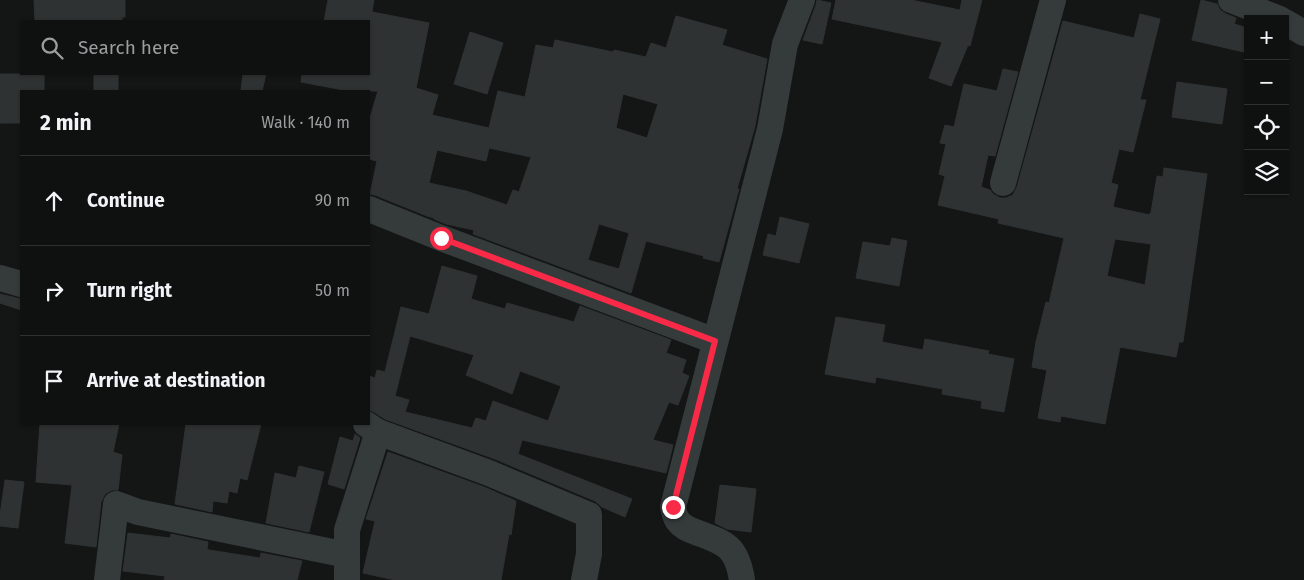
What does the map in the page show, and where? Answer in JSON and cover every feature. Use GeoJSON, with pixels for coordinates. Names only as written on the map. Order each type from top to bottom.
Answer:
{"type":"FeatureCollection","features":[{"type":"Feature","properties":{"kind":"street"},"geometry":{"type":"LineString","coordinates":[[742,580],[733,552],[721,541],[687,529],[677,520],[673,507],[770,129],[785,44],[802,0]]}},
{"type":"Feature","properties":{"kind":"street"},"geometry":{"type":"LineString","coordinates":[[1003,183],[1053,0]]}},
{"type":"Feature","properties":{"kind":"street"},"geometry":{"type":"LineString","coordinates":[[1231,0],[1279,14],[1304,33]]}},
{"type":"Feature","properties":{"kind":"street"},"geometry":{"type":"LineString","coordinates":[[370,209],[715,341]]}},
{"type":"Feature","properties":{"kind":"street"},"geometry":{"type":"LineString","coordinates":[[0,278],[20,284]]}},
{"type":"Feature","properties":{"kind":"street"},"geometry":{"type":"LineString","coordinates":[[107,580],[116,504],[138,512],[347,568],[347,530],[372,428],[489,473],[589,515],[589,554],[584,580]]}},
{"type":"Feature","properties":{"kind":"building"},"geometry":{"type":"Polygon","coordinates":[[[34,0],[125,0],[125,17],[122,17],[122,20],[35,20],[34,0]]]}},
{"type":"Feature","properties":{"kind":"building"},"geometry":{"type":"Polygon","coordinates":[[[328,0],[374,0],[372,12],[429,23],[416,88],[438,95],[432,115],[489,128],[498,91],[525,97],[536,45],[553,48],[555,40],[646,57],[651,43],[666,48],[676,16],[727,30],[722,45],[767,59],[755,126],[719,262],[703,258],[704,256],[646,241],[631,293],[473,234],[474,230],[446,224],[370,194],[377,161],[370,159],[370,118],[378,91],[344,90],[301,82],[302,75],[370,75],[370,20],[324,20],[328,0]],[[623,94],[616,128],[647,138],[658,104],[623,94]],[[489,148],[486,161],[437,150],[429,183],[466,191],[507,205],[513,190],[519,192],[531,157],[489,148]],[[599,224],[588,260],[619,269],[629,233],[599,224]]]}},
{"type":"Feature","properties":{"kind":"building"},"geometry":{"type":"Polygon","coordinates":[[[817,0],[831,3],[822,44],[803,40],[817,0]]]}},
{"type":"Feature","properties":{"kind":"building"},"geometry":{"type":"Polygon","coordinates":[[[836,0],[911,0],[960,10],[962,0],[982,0],[970,46],[968,45],[951,86],[929,78],[942,42],[832,19],[836,0]]]}},
{"type":"Feature","properties":{"kind":"building"},"geometry":{"type":"Polygon","coordinates":[[[1201,0],[1217,4],[1220,10],[1236,18],[1234,24],[1244,27],[1244,52],[1192,40],[1201,0]]]}},
{"type":"Feature","properties":{"kind":"building"},"geometry":{"type":"Polygon","coordinates":[[[1140,14],[1160,19],[1140,100],[1146,100],[1133,152],[1119,149],[1111,183],[1118,185],[1113,207],[1150,215],[1157,176],[1163,177],[1164,168],[1207,174],[1183,342],[1179,342],[1176,357],[1120,347],[1105,424],[1061,416],[1060,422],[1038,418],[1047,370],[1032,367],[1036,342],[1046,302],[1049,303],[1064,238],[998,223],[999,219],[938,205],[945,176],[939,174],[946,144],[940,143],[945,125],[954,127],[964,84],[997,91],[1003,69],[1018,72],[995,156],[988,155],[981,187],[990,190],[1000,198],[1013,195],[1017,187],[1063,21],[1134,38],[1140,14]],[[1115,239],[1107,276],[1145,285],[1151,244],[1115,239]]]}},
{"type":"Feature","properties":{"kind":"building"},"geometry":{"type":"Polygon","coordinates":[[[470,32],[503,43],[487,94],[454,84],[470,32]]]}},
{"type":"Feature","properties":{"kind":"building"},"geometry":{"type":"Polygon","coordinates":[[[0,74],[44,75],[44,90],[20,90],[20,123],[0,123],[0,74]]]}},
{"type":"Feature","properties":{"kind":"building"},"geometry":{"type":"Polygon","coordinates":[[[94,75],[118,75],[118,90],[94,90],[94,75]]]}},
{"type":"Feature","properties":{"kind":"building"},"geometry":{"type":"Polygon","coordinates":[[[243,75],[266,75],[262,90],[241,90],[243,75]]]}},
{"type":"Feature","properties":{"kind":"building"},"geometry":{"type":"Polygon","coordinates":[[[1177,82],[1227,89],[1222,124],[1172,117],[1177,82]]]}},
{"type":"Feature","properties":{"kind":"building"},"geometry":{"type":"Polygon","coordinates":[[[780,217],[809,224],[799,263],[763,255],[768,234],[776,236],[780,217]]]}},
{"type":"Feature","properties":{"kind":"building"},"geometry":{"type":"Polygon","coordinates":[[[892,238],[907,241],[899,286],[856,278],[863,242],[890,246],[892,238]]]}},
{"type":"Feature","properties":{"kind":"building"},"geometry":{"type":"Polygon","coordinates":[[[442,266],[477,276],[471,299],[505,309],[507,303],[574,322],[580,306],[671,340],[666,353],[686,360],[682,373],[689,376],[678,405],[669,402],[653,440],[673,445],[666,473],[522,440],[518,454],[632,499],[625,517],[602,507],[595,501],[495,459],[385,419],[370,410],[370,376],[375,378],[377,370],[385,372],[401,307],[429,314],[442,266]],[[410,336],[395,396],[409,400],[405,412],[472,428],[476,418],[486,421],[493,401],[548,421],[561,386],[520,371],[512,394],[466,375],[474,355],[410,336]]]}},
{"type":"Feature","properties":{"kind":"building"},"geometry":{"type":"Polygon","coordinates":[[[0,294],[20,299],[20,310],[0,303],[0,294]]]}},
{"type":"Feature","properties":{"kind":"building"},"geometry":{"type":"Polygon","coordinates":[[[836,317],[885,325],[882,342],[923,350],[925,339],[989,351],[988,354],[1014,359],[1004,412],[981,408],[982,401],[942,394],[943,389],[876,377],[875,383],[825,374],[836,317]]]}},
{"type":"Feature","properties":{"kind":"building"},"geometry":{"type":"Polygon","coordinates":[[[40,425],[119,425],[113,452],[122,455],[118,490],[112,490],[105,494],[101,502],[96,547],[65,543],[72,485],[36,482],[40,425]]]}},
{"type":"Feature","properties":{"kind":"building"},"geometry":{"type":"Polygon","coordinates":[[[186,425],[261,425],[247,480],[240,478],[237,493],[229,491],[227,503],[213,501],[212,512],[175,504],[186,425]]]}},
{"type":"Feature","properties":{"kind":"building"},"geometry":{"type":"Polygon","coordinates":[[[355,434],[360,438],[344,489],[328,484],[340,437],[353,441],[355,434]]]}},
{"type":"Feature","properties":{"kind":"building"},"geometry":{"type":"Polygon","coordinates":[[[388,452],[484,487],[516,501],[501,580],[395,580],[363,573],[375,521],[366,519],[388,452]]]}},
{"type":"Feature","properties":{"kind":"building"},"geometry":{"type":"Polygon","coordinates":[[[299,466],[324,472],[309,532],[266,523],[275,473],[296,478],[299,466]]]}},
{"type":"Feature","properties":{"kind":"building"},"geometry":{"type":"Polygon","coordinates":[[[5,480],[24,482],[18,528],[0,526],[5,480]]]}},
{"type":"Feature","properties":{"kind":"building"},"geometry":{"type":"Polygon","coordinates":[[[720,485],[756,489],[751,532],[727,529],[715,523],[720,485]]]}},
{"type":"Feature","properties":{"kind":"building"},"geometry":{"type":"Polygon","coordinates":[[[128,533],[170,538],[171,534],[208,542],[207,549],[209,550],[260,558],[261,553],[302,561],[297,580],[164,580],[165,576],[123,571],[128,533]]]}},
{"type":"Feature","properties":{"kind":"route"},"geometry":{"type":"LineString","coordinates":[[441,238],[715,341],[673,507]]}}]}
